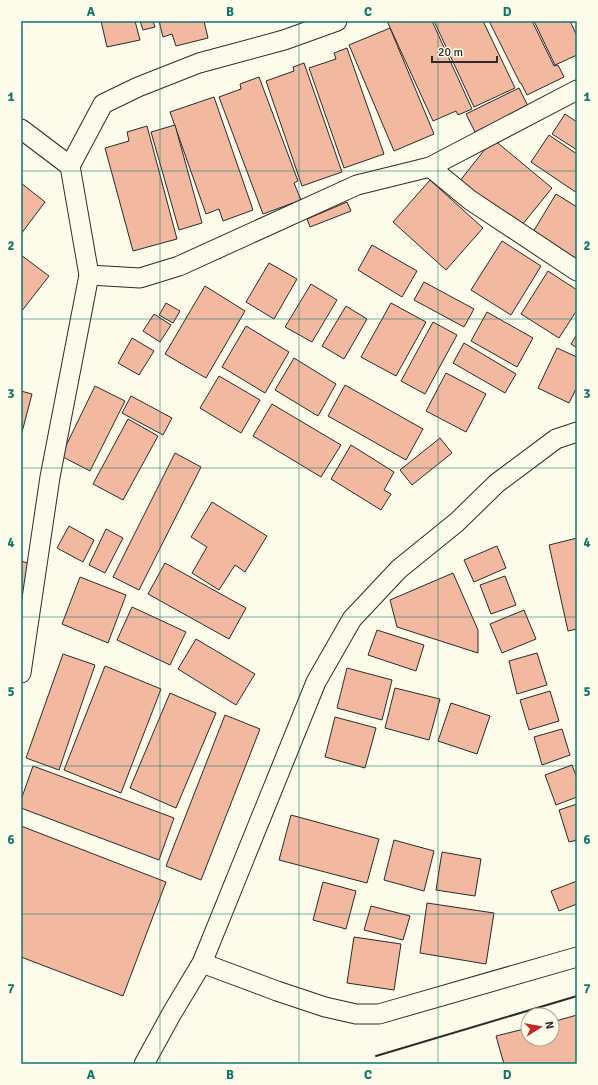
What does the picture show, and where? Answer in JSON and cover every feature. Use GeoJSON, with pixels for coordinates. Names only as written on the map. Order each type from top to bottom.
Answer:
{"type":"FeatureCollection","features":[{"type":"Feature","properties":{"kind":"street"},"geometry":{"type":"LineString","coordinates":[[21,673],[50,477],[89,276],[70,166],[103,104],[138,87],[199,63],[284,40],[337,21]]}},
{"type":"Feature","properties":{"kind":"street"},"geometry":{"type":"LineString","coordinates":[[89,276],[140,278],[178,266],[357,184],[430,167],[577,90]]}},
{"type":"Feature","properties":{"kind":"street"},"geometry":{"type":"LineString","coordinates":[[21,130],[70,166]]}},
{"type":"Feature","properties":{"kind":"street"},"geometry":{"type":"LineString","coordinates":[[430,167],[470,200],[577,270]]}},
{"type":"Feature","properties":{"kind":"street"},"geometry":{"type":"LineString","coordinates":[[144,1064],[202,963],[316,682],[352,619],[399,569],[457,522],[497,483],[556,439],[577,432]]}},
{"type":"Feature","properties":{"kind":"street"},"geometry":{"type":"LineString","coordinates":[[202,963],[325,1007],[356,1014],[379,1014],[577,957]]}},
{"type":"Feature","properties":{"kind":"building"},"geometry":{"type":"Polygon","coordinates":[[[101,21],[135,21],[140,40],[107,47],[101,21]]]}},
{"type":"Feature","properties":{"kind":"building"},"geometry":{"type":"Polygon","coordinates":[[[140,21],[153,21],[155,27],[143,30],[140,21]]]}},
{"type":"Feature","properties":{"kind":"building"},"geometry":{"type":"Polygon","coordinates":[[[159,21],[204,21],[208,38],[176,46],[172,34],[163,37],[159,21]]]}},
{"type":"Feature","properties":{"kind":"building"},"geometry":{"type":"Polygon","coordinates":[[[387,21],[432,21],[472,109],[458,115],[456,111],[433,121],[387,21]]]}},
{"type":"Feature","properties":{"kind":"building"},"geometry":{"type":"Polygon","coordinates":[[[434,21],[483,21],[515,88],[474,107],[434,21]]]}},
{"type":"Feature","properties":{"kind":"building"},"geometry":{"type":"Polygon","coordinates":[[[489,21],[532,21],[554,66],[558,65],[564,77],[527,95],[489,21]]]}},
{"type":"Feature","properties":{"kind":"building"},"geometry":{"type":"Polygon","coordinates":[[[534,21],[570,21],[577,36],[577,55],[555,65],[534,21]]]}},
{"type":"Feature","properties":{"kind":"building"},"geometry":{"type":"Polygon","coordinates":[[[390,28],[434,134],[394,151],[349,45],[390,28]]]}},
{"type":"Feature","properties":{"kind":"building"},"geometry":{"type":"Polygon","coordinates":[[[347,48],[384,154],[344,168],[309,68],[336,59],[334,53],[347,48]]]}},
{"type":"Feature","properties":{"kind":"building"},"geometry":{"type":"Polygon","coordinates":[[[304,63],[342,172],[302,186],[266,81],[294,71],[293,67],[304,63]]]}},
{"type":"Feature","properties":{"kind":"building"},"geometry":{"type":"Polygon","coordinates":[[[259,77],[298,181],[294,183],[301,200],[263,214],[219,97],[241,89],[240,84],[259,77]]]}},
{"type":"Feature","properties":{"kind":"building"},"geometry":{"type":"Polygon","coordinates":[[[519,88],[528,106],[475,132],[466,114],[519,88]]]}},
{"type":"Feature","properties":{"kind":"building"},"geometry":{"type":"Polygon","coordinates":[[[214,97],[253,210],[223,221],[219,209],[206,214],[170,112],[214,97]]]}},
{"type":"Feature","properties":{"kind":"building"},"geometry":{"type":"Polygon","coordinates":[[[565,114],[577,122],[577,150],[552,134],[565,114]]]}},
{"type":"Feature","properties":{"kind":"building"},"geometry":{"type":"Polygon","coordinates":[[[175,125],[202,223],[179,230],[151,132],[175,125]]]}},
{"type":"Feature","properties":{"kind":"building"},"geometry":{"type":"Polygon","coordinates":[[[147,126],[177,239],[133,251],[105,148],[129,141],[127,132],[147,126]]]}},
{"type":"Feature","properties":{"kind":"building"},"geometry":{"type":"Polygon","coordinates":[[[549,135],[577,154],[577,193],[531,162],[549,135]]]}},
{"type":"Feature","properties":{"kind":"building"},"geometry":{"type":"Polygon","coordinates":[[[493,139],[552,188],[518,230],[459,182],[493,139]]]}},
{"type":"Feature","properties":{"kind":"building"},"geometry":{"type":"Polygon","coordinates":[[[430,180],[483,228],[446,270],[393,222],[430,180]]]}},
{"type":"Feature","properties":{"kind":"building"},"geometry":{"type":"Polygon","coordinates":[[[21,183],[45,202],[21,234],[21,183]]]}},
{"type":"Feature","properties":{"kind":"building"},"geometry":{"type":"Polygon","coordinates":[[[556,194],[577,207],[577,260],[533,232],[556,194]]]}},
{"type":"Feature","properties":{"kind":"building"},"geometry":{"type":"Polygon","coordinates":[[[347,202],[351,211],[310,227],[307,219],[347,202]]]}},
{"type":"Feature","properties":{"kind":"building"},"geometry":{"type":"Polygon","coordinates":[[[502,241],[541,266],[511,315],[471,290],[502,241]]]}},
{"type":"Feature","properties":{"kind":"building"},"geometry":{"type":"Polygon","coordinates":[[[372,245],[417,271],[402,297],[358,270],[372,245]]]}},
{"type":"Feature","properties":{"kind":"building"},"geometry":{"type":"Polygon","coordinates":[[[21,255],[49,276],[21,312],[21,255]]]}},
{"type":"Feature","properties":{"kind":"building"},"geometry":{"type":"Polygon","coordinates":[[[269,263],[297,279],[274,319],[246,302],[269,263]]]}},
{"type":"Feature","properties":{"kind":"building"},"geometry":{"type":"Polygon","coordinates":[[[548,271],[577,290],[577,310],[559,338],[521,314],[548,271]]]}},
{"type":"Feature","properties":{"kind":"building"},"geometry":{"type":"Polygon","coordinates":[[[424,282],[474,309],[464,327],[414,300],[424,282]]]}},
{"type":"Feature","properties":{"kind":"building"},"geometry":{"type":"Polygon","coordinates":[[[311,284],[337,300],[312,342],[285,327],[311,284]]]}},
{"type":"Feature","properties":{"kind":"building"},"geometry":{"type":"Polygon","coordinates":[[[205,286],[245,311],[206,378],[165,354],[205,286]]]}},
{"type":"Feature","properties":{"kind":"building"},"geometry":{"type":"Polygon","coordinates":[[[166,303],[180,311],[173,323],[159,315],[166,303]]]}},
{"type":"Feature","properties":{"kind":"building"},"geometry":{"type":"Polygon","coordinates":[[[391,303],[426,322],[396,376],[361,357],[391,303]]]}},
{"type":"Feature","properties":{"kind":"building"},"geometry":{"type":"Polygon","coordinates":[[[346,306],[367,319],[344,359],[322,346],[346,306]]]}},
{"type":"Feature","properties":{"kind":"building"},"geometry":{"type":"Polygon","coordinates":[[[487,312],[533,338],[517,367],[471,341],[487,312]]]}},
{"type":"Feature","properties":{"kind":"building"},"geometry":{"type":"Polygon","coordinates":[[[154,314],[171,325],[160,342],[143,331],[154,314]]]}},
{"type":"Feature","properties":{"kind":"building"},"geometry":{"type":"Polygon","coordinates":[[[433,322],[457,335],[425,394],[401,381],[433,322]]]}},
{"type":"Feature","properties":{"kind":"building"},"geometry":{"type":"Polygon","coordinates":[[[246,326],[289,352],[265,393],[222,367],[246,326]]]}},
{"type":"Feature","properties":{"kind":"building"},"geometry":{"type":"Polygon","coordinates":[[[577,334],[577,348],[571,344],[577,334]]]}},
{"type":"Feature","properties":{"kind":"building"},"geometry":{"type":"Polygon","coordinates":[[[132,338],[154,351],[139,375],[118,363],[132,338]]]}},
{"type":"Feature","properties":{"kind":"building"},"geometry":{"type":"Polygon","coordinates":[[[464,343],[516,374],[505,393],[453,363],[464,343]]]}},
{"type":"Feature","properties":{"kind":"building"},"geometry":{"type":"Polygon","coordinates":[[[557,348],[577,357],[577,387],[569,403],[538,388],[557,348]]]}},
{"type":"Feature","properties":{"kind":"building"},"geometry":{"type":"Polygon","coordinates":[[[294,358],[336,384],[318,416],[275,390],[294,358]]]}},
{"type":"Feature","properties":{"kind":"building"},"geometry":{"type":"Polygon","coordinates":[[[446,373],[486,394],[466,432],[426,411],[446,373]]]}},
{"type":"Feature","properties":{"kind":"building"},"geometry":{"type":"Polygon","coordinates":[[[219,376],[260,400],[241,433],[200,408],[219,376]]]}},
{"type":"Feature","properties":{"kind":"building"},"geometry":{"type":"Polygon","coordinates":[[[345,385],[423,429],[406,460],[328,416],[345,385]]]}},
{"type":"Feature","properties":{"kind":"building"},"geometry":{"type":"Polygon","coordinates":[[[95,386],[125,401],[90,471],[61,456],[95,386]]]}},
{"type":"Feature","properties":{"kind":"building"},"geometry":{"type":"Polygon","coordinates":[[[21,391],[32,394],[21,436],[21,391]]]}},
{"type":"Feature","properties":{"kind":"building"},"geometry":{"type":"Polygon","coordinates":[[[131,396],[172,418],[163,435],[122,413],[131,396]]]}},
{"type":"Feature","properties":{"kind":"building"},"geometry":{"type":"Polygon","coordinates":[[[272,404],[341,445],[321,477],[253,436],[272,404]]]}},
{"type":"Feature","properties":{"kind":"building"},"geometry":{"type":"Polygon","coordinates":[[[128,419],[158,436],[123,500],[93,484],[128,419]]]}},
{"type":"Feature","properties":{"kind":"building"},"geometry":{"type":"Polygon","coordinates":[[[440,438],[452,453],[412,485],[400,470],[440,438]]]}},
{"type":"Feature","properties":{"kind":"building"},"geometry":{"type":"Polygon","coordinates":[[[351,445],[394,472],[384,490],[391,494],[381,510],[331,479],[351,445]]]}},
{"type":"Feature","properties":{"kind":"building"},"geometry":{"type":"Polygon","coordinates":[[[175,453],[201,467],[139,590],[113,577],[175,453]]]}},
{"type":"Feature","properties":{"kind":"building"},"geometry":{"type":"Polygon","coordinates":[[[212,502],[267,536],[245,572],[235,565],[219,590],[192,573],[207,547],[191,537],[212,502]]]}},
{"type":"Feature","properties":{"kind":"building"},"geometry":{"type":"Polygon","coordinates":[[[69,526],[94,540],[83,562],[57,548],[69,526]]]}},
{"type":"Feature","properties":{"kind":"building"},"geometry":{"type":"Polygon","coordinates":[[[106,529],[123,538],[105,573],[89,565],[106,529]]]}},
{"type":"Feature","properties":{"kind":"building"},"geometry":{"type":"Polygon","coordinates":[[[577,538],[577,629],[568,631],[549,545],[577,538]]]}},
{"type":"Feature","properties":{"kind":"building"},"geometry":{"type":"Polygon","coordinates":[[[497,546],[506,568],[474,582],[464,560],[497,546]]]}},
{"type":"Feature","properties":{"kind":"building"},"geometry":{"type":"Polygon","coordinates":[[[21,561],[31,564],[21,598],[21,561]]]}},
{"type":"Feature","properties":{"kind":"building"},"geometry":{"type":"Polygon","coordinates":[[[165,563],[246,608],[229,639],[148,594],[165,563]]]}},
{"type":"Feature","properties":{"kind":"building"},"geometry":{"type":"Polygon","coordinates":[[[453,573],[478,630],[478,653],[397,627],[390,600],[453,573]]]}},
{"type":"Feature","properties":{"kind":"building"},"geometry":{"type":"Polygon","coordinates":[[[505,576],[516,605],[491,614],[480,585],[505,576]]]}},
{"type":"Feature","properties":{"kind":"building"},"geometry":{"type":"Polygon","coordinates":[[[80,577],[126,595],[108,643],[62,624],[80,577]]]}},
{"type":"Feature","properties":{"kind":"building"},"geometry":{"type":"Polygon","coordinates":[[[132,607],[186,632],[170,665],[117,640],[132,607]]]}},
{"type":"Feature","properties":{"kind":"building"},"geometry":{"type":"Polygon","coordinates":[[[524,610],[536,639],[502,653],[490,624],[524,610]]]}},
{"type":"Feature","properties":{"kind":"building"},"geometry":{"type":"Polygon","coordinates":[[[377,630],[424,645],[416,671],[368,655],[377,630]]]}},
{"type":"Feature","properties":{"kind":"building"},"geometry":{"type":"Polygon","coordinates":[[[196,639],[255,674],[236,705],[178,669],[196,639]]]}},
{"type":"Feature","properties":{"kind":"building"},"geometry":{"type":"Polygon","coordinates":[[[537,653],[547,685],[517,694],[509,661],[537,653]]]}},
{"type":"Feature","properties":{"kind":"building"},"geometry":{"type":"Polygon","coordinates":[[[63,654],[95,665],[59,770],[26,758],[63,654]]]}},
{"type":"Feature","properties":{"kind":"building"},"geometry":{"type":"Polygon","coordinates":[[[105,666],[161,689],[121,793],[64,770],[105,666]]]}},
{"type":"Feature","properties":{"kind":"building"},"geometry":{"type":"Polygon","coordinates":[[[347,668],[392,680],[382,720],[337,708],[347,668]]]}},
{"type":"Feature","properties":{"kind":"building"},"geometry":{"type":"Polygon","coordinates":[[[395,688],[440,699],[429,740],[385,728],[395,688]]]}},
{"type":"Feature","properties":{"kind":"building"},"geometry":{"type":"Polygon","coordinates":[[[550,691],[559,721],[529,730],[520,700],[550,691]]]}},
{"type":"Feature","properties":{"kind":"building"},"geometry":{"type":"Polygon","coordinates":[[[170,693],[216,713],[176,808],[130,788],[170,693]]]}},
{"type":"Feature","properties":{"kind":"building"},"geometry":{"type":"Polygon","coordinates":[[[451,703],[490,716],[477,754],[438,741],[451,703]]]}},
{"type":"Feature","properties":{"kind":"building"},"geometry":{"type":"Polygon","coordinates":[[[225,715],[260,729],[201,880],[166,866],[225,715]]]}},
{"type":"Feature","properties":{"kind":"building"},"geometry":{"type":"Polygon","coordinates":[[[335,717],[376,728],[365,768],[325,757],[335,717]]]}},
{"type":"Feature","properties":{"kind":"building"},"geometry":{"type":"Polygon","coordinates":[[[562,729],[570,755],[542,765],[534,737],[562,729]]]}},
{"type":"Feature","properties":{"kind":"building"},"geometry":{"type":"Polygon","coordinates":[[[572,765],[577,778],[577,797],[556,805],[545,775],[572,765]]]}},
{"type":"Feature","properties":{"kind":"building"},"geometry":{"type":"Polygon","coordinates":[[[33,766],[174,818],[159,860],[21,808],[21,800],[33,766]]]}},
{"type":"Feature","properties":{"kind":"building"},"geometry":{"type":"Polygon","coordinates":[[[577,804],[577,840],[569,842],[559,810],[577,804]]]}},
{"type":"Feature","properties":{"kind":"building"},"geometry":{"type":"Polygon","coordinates":[[[291,815],[379,839],[367,883],[279,860],[291,815]]]}},
{"type":"Feature","properties":{"kind":"building"},"geometry":{"type":"Polygon","coordinates":[[[21,826],[166,882],[123,996],[21,957],[21,826]]]}},
{"type":"Feature","properties":{"kind":"building"},"geometry":{"type":"Polygon","coordinates":[[[394,840],[434,851],[424,891],[384,880],[394,840]]]}},
{"type":"Feature","properties":{"kind":"building"},"geometry":{"type":"Polygon","coordinates":[[[442,852],[481,859],[475,896],[436,890],[442,852]]]}},
{"type":"Feature","properties":{"kind":"building"},"geometry":{"type":"Polygon","coordinates":[[[577,881],[577,904],[559,911],[551,891],[577,881]]]}},
{"type":"Feature","properties":{"kind":"building"},"geometry":{"type":"Polygon","coordinates":[[[323,882],[356,891],[346,929],[313,920],[323,882]]]}},
{"type":"Feature","properties":{"kind":"building"},"geometry":{"type":"Polygon","coordinates":[[[427,903],[494,913],[486,964],[420,953],[427,903]]]}},
{"type":"Feature","properties":{"kind":"building"},"geometry":{"type":"Polygon","coordinates":[[[371,906],[410,916],[403,940],[364,930],[371,906]]]}},
{"type":"Feature","properties":{"kind":"building"},"geometry":{"type":"Polygon","coordinates":[[[354,937],[401,944],[394,990],[347,983],[354,937]]]}},
{"type":"Feature","properties":{"kind":"building"},"geometry":{"type":"Polygon","coordinates":[[[577,1015],[577,1064],[504,1064],[496,1036],[520,1030],[520,1047],[560,1047],[560,1020],[577,1015]]]}},
{"type":"Feature","properties":{"kind":"wall"},"geometry":{"type":"LineString","coordinates":[[376,1056],[577,996]]}}]}
